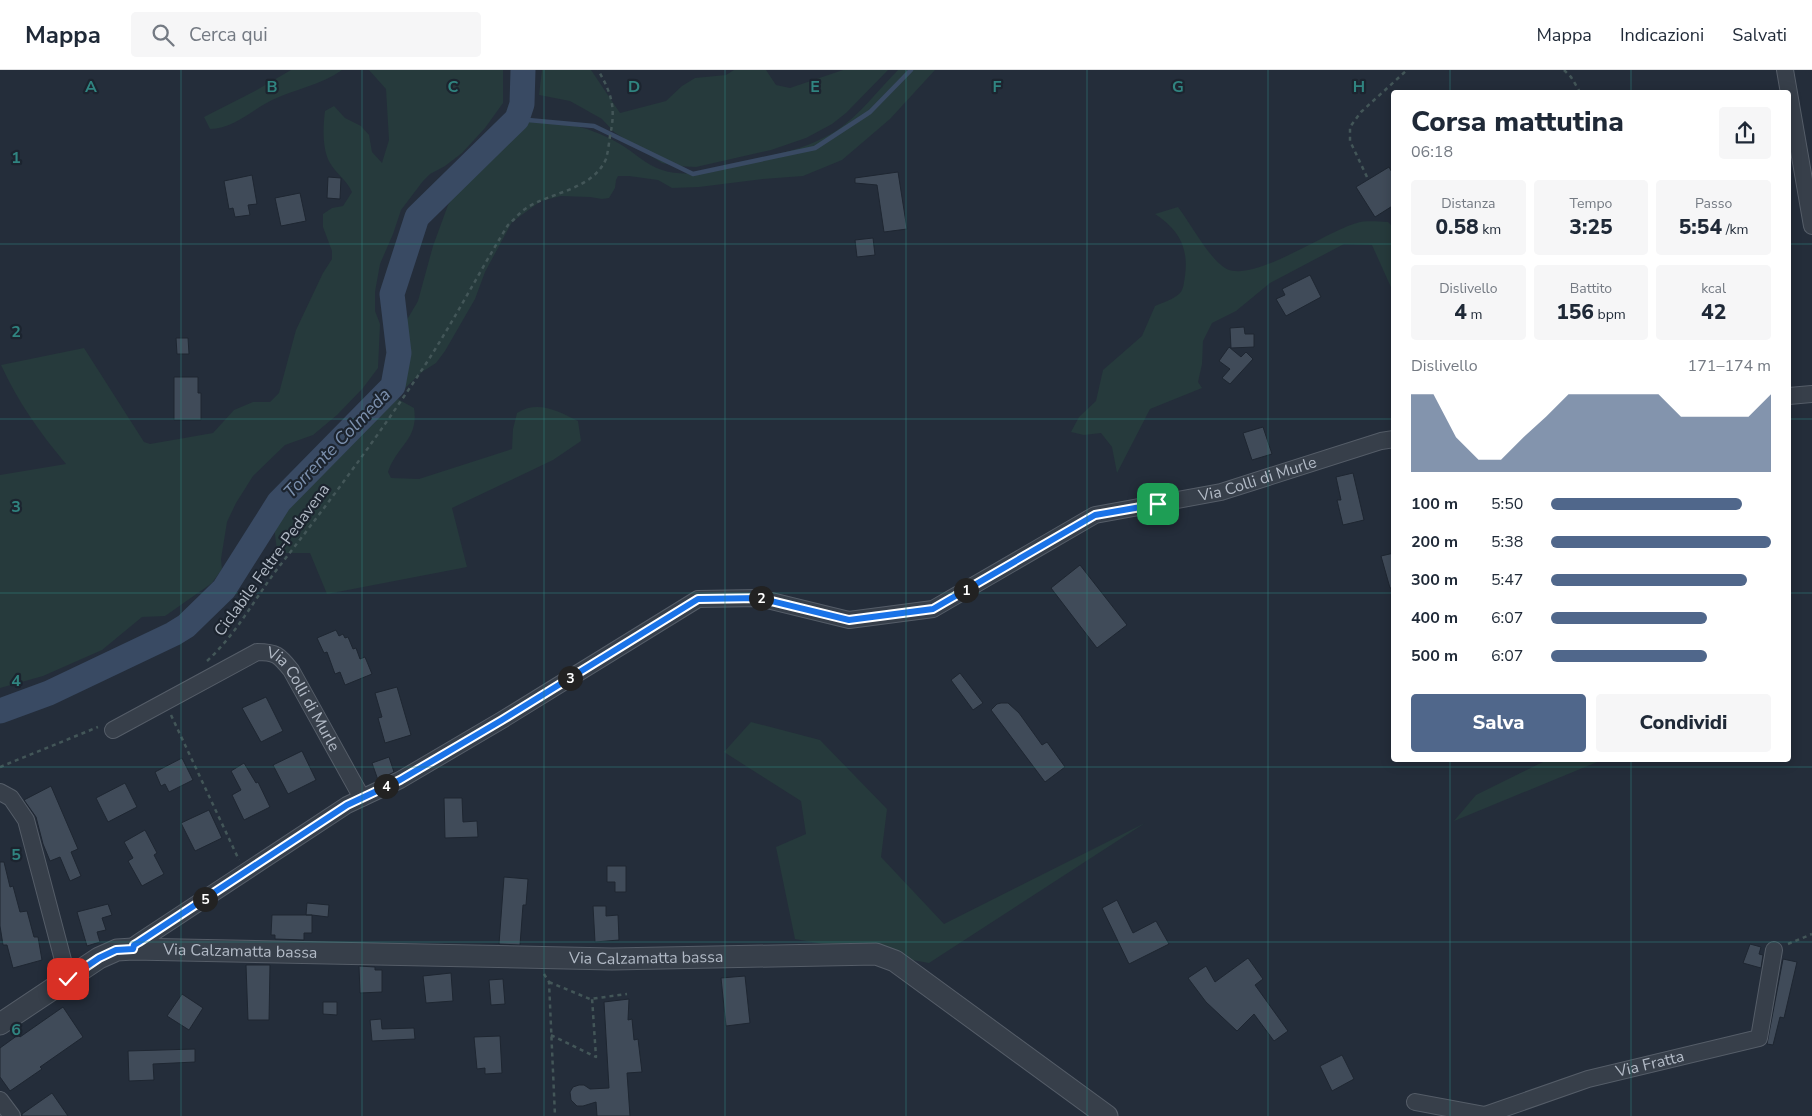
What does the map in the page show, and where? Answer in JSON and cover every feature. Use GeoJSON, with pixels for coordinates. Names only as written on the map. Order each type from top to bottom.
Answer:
{"type":"FeatureCollection","features":[{"type":"Feature","properties":{"kind":"street"},"geometry":{"type":"LineString","coordinates":[[1785,70],[1788,90]]}},
{"type":"Feature","properties":{"kind":"street"},"geometry":{"type":"LineString","coordinates":[[1791,105],[1812,226]]}},
{"type":"Feature","properties":{"kind":"street"},"geometry":{"type":"LineString","coordinates":[[1791,396],[1812,394]]}},
{"type":"Feature","properties":{"kind":"street","name":"Via Colli di Murle"},"geometry":{"type":"LineString","coordinates":[[133,949],[134,945],[347,805],[400,780],[698,599],[759,598],[849,620],[933,609],[1095,515],[1221,492],[1391,439]]}},
{"type":"Feature","properties":{"kind":"street","name":"Via Colli di Murle"},"geometry":{"type":"LineString","coordinates":[[109,727],[165,703],[257,652],[273,652],[291,670],[362,798]]}},
{"type":"Feature","properties":{"kind":"street"},"geometry":{"type":"LineString","coordinates":[[0,792],[11,798],[26,820],[68,979]]}},
{"type":"Feature","properties":{"kind":"street","name":"Via Calzamatta bassa"},"geometry":{"type":"LineString","coordinates":[[0,1024],[99,958],[116,950],[612,959],[876,954],[895,962],[1107,1116]]}},
{"type":"Feature","properties":{"kind":"street","name":"Via Fratta"},"geometry":{"type":"LineString","coordinates":[[1415,1102],[1485,1115],[1588,1079],[1759,1038],[1774,950]]}},
{"type":"Feature","properties":{"kind":"street"},"geometry":{"type":"LineString","coordinates":[[0,1100],[12,1116]]}},
{"type":"Feature","properties":{"kind":"path","name":"Ciclabile Feltre-Pedavena"},"geometry":{"type":"LineString","coordinates":[[204,664],[223,646],[248,614],[274,574],[325,508],[390,416],[429,359],[508,225],[525,209],[579,186],[597,171],[606,159],[613,121],[613,106],[609,89],[598,70]]}},
{"type":"Feature","properties":{"kind":"path"},"geometry":{"type":"LineString","coordinates":[[1367,177],[1350,141],[1350,127],[1361,112],[1407,70]]}},
{"type":"Feature","properties":{"kind":"path"},"geometry":{"type":"LineString","coordinates":[[1564,70],[1579,90]]}},
{"type":"Feature","properties":{"kind":"path"},"geometry":{"type":"LineString","coordinates":[[165,703],[245,873]]}},
{"type":"Feature","properties":{"kind":"path"},"geometry":{"type":"LineString","coordinates":[[0,767],[109,727]]}},
{"type":"Feature","properties":{"kind":"path"},"geometry":{"type":"LineString","coordinates":[[1774,950],[1812,934]]}},
{"type":"Feature","properties":{"kind":"path"},"geometry":{"type":"LineString","coordinates":[[535,957],[548,982],[555,1116]]}},
{"type":"Feature","properties":{"kind":"path"},"geometry":{"type":"LineString","coordinates":[[548,982],[592,998],[628,994]]}},
{"type":"Feature","properties":{"kind":"path"},"geometry":{"type":"LineString","coordinates":[[551,1035],[596,1057],[592,998]]}},
{"type":"Feature","properties":{"kind":"green space"},"geometry":{"type":"Polygon","coordinates":[[[291,70],[342,70],[317,83],[272,100],[227,126],[210,129],[204,117],[291,70]]]}},
{"type":"Feature","properties":{"kind":"green space"},"geometry":{"type":"Polygon","coordinates":[[[369,70],[503,70],[503,103],[485,128],[462,153],[445,166],[430,174],[401,210],[380,264],[375,292],[375,311],[380,324],[378,368],[363,388],[337,415],[313,435],[285,445],[253,476],[236,503],[227,522],[221,559],[222,569],[212,583],[165,616],[142,617],[102,650],[43,676],[0,688],[0,475],[66,464],[30,417],[1,365],[84,348],[144,442],[150,444],[213,433],[234,410],[253,402],[270,402],[279,393],[296,330],[323,273],[332,259],[332,251],[323,227],[323,214],[332,208],[343,206],[352,192],[332,167],[327,157],[324,138],[325,111],[334,106],[345,118],[361,126],[369,135],[372,152],[382,163],[389,140],[386,89],[369,70]]]}},
{"type":"Feature","properties":{"kind":"green space"},"geometry":{"type":"Polygon","coordinates":[[[542,70],[591,70],[620,113],[666,101],[682,86],[695,78],[726,75],[734,70],[766,70],[776,85],[790,88],[843,70],[888,70],[846,113],[832,124],[806,138],[771,150],[696,167],[662,163],[614,132],[602,119],[570,101],[539,95],[542,70]]]}},
{"type":"Feature","properties":{"kind":"green space"},"geometry":{"type":"Polygon","coordinates":[[[898,70],[935,70],[890,119],[842,160],[803,176],[672,188],[658,180],[618,176],[615,188],[609,198],[561,196],[541,201],[512,222],[485,272],[475,299],[436,363],[422,372],[404,389],[389,384],[393,371],[392,335],[408,318],[418,301],[433,246],[448,205],[475,166],[474,155],[489,138],[511,119],[540,120],[581,127],[607,137],[662,170],[683,174],[703,172],[791,151],[813,143],[836,131],[853,118],[898,70]]]}},
{"type":"Feature","properties":{"kind":"green space"},"geometry":{"type":"Polygon","coordinates":[[[1178,207],[1212,256],[1225,268],[1237,271],[1253,269],[1271,263],[1357,223],[1369,221],[1388,222],[1391,225],[1391,287],[1372,245],[1344,244],[1270,283],[1236,311],[1212,323],[1203,341],[1202,364],[1198,382],[1202,388],[1150,409],[1117,473],[1112,447],[1101,433],[1084,435],[1071,432],[1079,417],[1096,401],[1103,370],[1142,336],[1155,306],[1174,298],[1182,290],[1186,266],[1183,248],[1176,233],[1155,214],[1178,207]]]}},
{"type":"Feature","properties":{"kind":"green space"},"geometry":{"type":"Polygon","coordinates":[[[387,393],[414,408],[415,419],[413,428],[388,472],[391,478],[419,479],[512,449],[513,429],[517,413],[533,407],[548,408],[578,421],[581,441],[553,460],[452,508],[467,567],[327,594],[310,553],[282,553],[277,550],[274,517],[264,516],[296,481],[328,451],[352,412],[370,394],[387,393]]]}},
{"type":"Feature","properties":{"kind":"green space"},"geometry":{"type":"Polygon","coordinates":[[[751,722],[820,740],[887,809],[881,857],[944,924],[1145,823],[929,963],[795,939],[776,847],[806,834],[801,801],[724,752],[751,722]]]}},
{"type":"Feature","properties":{"kind":"green space"},"geometry":{"type":"Polygon","coordinates":[[[1543,762],[1597,762],[1454,821],[1476,795],[1543,762]]]}},
{"type":"Feature","properties":{"kind":"building"},"geometry":{"type":"Polygon","coordinates":[[[1389,167],[1391,171],[1391,207],[1375,217],[1356,187],[1389,167]]]}},
{"type":"Feature","properties":{"kind":"building"},"geometry":{"type":"Polygon","coordinates":[[[898,172],[907,229],[884,232],[877,185],[855,183],[855,178],[898,172]]]}},
{"type":"Feature","properties":{"kind":"building"},"geometry":{"type":"Polygon","coordinates":[[[252,175],[257,204],[248,205],[250,215],[235,217],[233,208],[229,209],[224,181],[252,175]]]}},
{"type":"Feature","properties":{"kind":"building"},"geometry":{"type":"Polygon","coordinates":[[[328,177],[341,178],[340,199],[327,198],[328,177]]]}},
{"type":"Feature","properties":{"kind":"building"},"geometry":{"type":"Polygon","coordinates":[[[300,193],[306,221],[281,226],[275,198],[300,193]]]}},
{"type":"Feature","properties":{"kind":"building"},"geometry":{"type":"Polygon","coordinates":[[[873,238],[875,255],[857,257],[855,240],[873,238]]]}},
{"type":"Feature","properties":{"kind":"building"},"geometry":{"type":"Polygon","coordinates":[[[1310,275],[1321,297],[1286,316],[1276,299],[1285,295],[1282,289],[1310,275]]]}},
{"type":"Feature","properties":{"kind":"building"},"geometry":{"type":"Polygon","coordinates":[[[1244,327],[1245,334],[1254,334],[1254,347],[1231,348],[1230,328],[1244,327]]]}},
{"type":"Feature","properties":{"kind":"building"},"geometry":{"type":"Polygon","coordinates":[[[176,338],[188,338],[189,354],[177,354],[176,338]]]}},
{"type":"Feature","properties":{"kind":"building"},"geometry":{"type":"Polygon","coordinates":[[[1229,347],[1241,357],[1246,352],[1253,359],[1230,384],[1222,378],[1230,369],[1219,361],[1229,347]]]}},
{"type":"Feature","properties":{"kind":"building"},"geometry":{"type":"Polygon","coordinates":[[[174,377],[198,377],[198,393],[201,393],[201,420],[174,420],[174,377]]]}},
{"type":"Feature","properties":{"kind":"building"},"geometry":{"type":"Polygon","coordinates":[[[1263,427],[1272,454],[1252,460],[1243,433],[1263,427]]]}},
{"type":"Feature","properties":{"kind":"building"},"geometry":{"type":"Polygon","coordinates":[[[1353,473],[1364,520],[1343,525],[1337,500],[1341,500],[1336,477],[1353,473]]]}},
{"type":"Feature","properties":{"kind":"building"},"geometry":{"type":"Polygon","coordinates":[[[1391,554],[1391,588],[1390,588],[1381,556],[1391,554]]]}},
{"type":"Feature","properties":{"kind":"building"},"geometry":{"type":"Polygon","coordinates":[[[1080,565],[1127,625],[1097,648],[1051,588],[1080,565]]]}},
{"type":"Feature","properties":{"kind":"building"},"geometry":{"type":"Polygon","coordinates":[[[336,630],[339,636],[343,634],[345,638],[348,637],[353,649],[356,648],[360,659],[365,657],[372,674],[345,685],[340,672],[335,674],[327,652],[324,653],[317,638],[336,630]]]}},
{"type":"Feature","properties":{"kind":"building"},"geometry":{"type":"Polygon","coordinates":[[[960,673],[983,703],[973,710],[951,680],[960,673]]]}},
{"type":"Feature","properties":{"kind":"building"},"geometry":{"type":"Polygon","coordinates":[[[397,687],[411,735],[385,743],[378,718],[382,717],[375,693],[397,687]]]}},
{"type":"Feature","properties":{"kind":"building"},"geometry":{"type":"Polygon","coordinates":[[[266,697],[283,731],[261,742],[242,708],[266,697]]]}},
{"type":"Feature","properties":{"kind":"building"},"geometry":{"type":"Polygon","coordinates":[[[1001,703],[1008,703],[1019,713],[1042,745],[1047,742],[1065,767],[1045,782],[991,710],[1001,703]]]}},
{"type":"Feature","properties":{"kind":"building"},"geometry":{"type":"Polygon","coordinates":[[[302,751],[316,780],[288,794],[273,765],[302,751]]]}},
{"type":"Feature","properties":{"kind":"building"},"geometry":{"type":"Polygon","coordinates":[[[389,757],[394,772],[378,780],[372,763],[389,757]]]}},
{"type":"Feature","properties":{"kind":"building"},"geometry":{"type":"Polygon","coordinates":[[[182,758],[193,780],[169,792],[165,784],[161,786],[155,772],[182,758]]]}},
{"type":"Feature","properties":{"kind":"building"},"geometry":{"type":"Polygon","coordinates":[[[244,763],[256,783],[258,782],[270,807],[244,820],[232,795],[241,790],[231,771],[244,763]]]}},
{"type":"Feature","properties":{"kind":"building"},"geometry":{"type":"Polygon","coordinates":[[[125,783],[137,807],[108,822],[96,798],[125,783]]]}},
{"type":"Feature","properties":{"kind":"building"},"geometry":{"type":"Polygon","coordinates":[[[51,786],[78,849],[71,852],[81,876],[70,881],[60,857],[50,861],[43,844],[36,817],[24,800],[51,786]]]}},
{"type":"Feature","properties":{"kind":"building"},"geometry":{"type":"Polygon","coordinates":[[[444,798],[462,798],[463,822],[477,821],[478,837],[445,838],[444,798]]]}},
{"type":"Feature","properties":{"kind":"building"},"geometry":{"type":"Polygon","coordinates":[[[209,810],[222,838],[195,851],[181,823],[209,810]]]}},
{"type":"Feature","properties":{"kind":"building"},"geometry":{"type":"Polygon","coordinates":[[[145,830],[157,853],[154,855],[164,874],[142,886],[128,861],[133,858],[124,842],[145,830]]]}},
{"type":"Feature","properties":{"kind":"building"},"geometry":{"type":"Polygon","coordinates":[[[0,862],[4,862],[10,887],[13,886],[20,912],[27,911],[34,937],[38,937],[42,960],[13,968],[7,945],[3,945],[0,926],[0,862]]]}},
{"type":"Feature","properties":{"kind":"building"},"geometry":{"type":"Polygon","coordinates":[[[607,866],[626,866],[626,892],[615,892],[615,882],[607,882],[607,866]]]}},
{"type":"Feature","properties":{"kind":"building"},"geometry":{"type":"Polygon","coordinates":[[[504,877],[528,879],[526,905],[523,905],[520,945],[499,944],[504,877]]]}},
{"type":"Feature","properties":{"kind":"building"},"geometry":{"type":"Polygon","coordinates":[[[1117,900],[1133,933],[1156,921],[1169,944],[1129,964],[1102,908],[1117,900]]]}},
{"type":"Feature","properties":{"kind":"building"},"geometry":{"type":"Polygon","coordinates":[[[307,903],[329,905],[328,917],[312,915],[312,933],[304,933],[304,940],[275,939],[275,935],[271,935],[272,915],[306,915],[307,903]]]}},
{"type":"Feature","properties":{"kind":"building"},"geometry":{"type":"Polygon","coordinates":[[[108,904],[112,915],[102,918],[106,930],[97,932],[100,942],[87,946],[77,912],[108,904]]]}},
{"type":"Feature","properties":{"kind":"building"},"geometry":{"type":"Polygon","coordinates":[[[593,906],[606,906],[606,916],[618,915],[619,940],[595,942],[593,906]]]}},
{"type":"Feature","properties":{"kind":"building"},"geometry":{"type":"Polygon","coordinates":[[[1750,944],[1761,947],[1759,954],[1763,955],[1761,968],[1743,963],[1750,944]]]}},
{"type":"Feature","properties":{"kind":"building"},"geometry":{"type":"Polygon","coordinates":[[[1248,958],[1263,979],[1255,985],[1288,1031],[1274,1041],[1254,1014],[1237,1031],[1206,1002],[1188,978],[1206,966],[1215,982],[1248,958]]]}},
{"type":"Feature","properties":{"kind":"building"},"geometry":{"type":"Polygon","coordinates":[[[1783,959],[1797,962],[1784,1018],[1780,1017],[1773,1045],[1767,1044],[1783,959]]]}},
{"type":"Feature","properties":{"kind":"building"},"geometry":{"type":"Polygon","coordinates":[[[246,965],[270,965],[269,1020],[248,1020],[246,965]]]}},
{"type":"Feature","properties":{"kind":"building"},"geometry":{"type":"Polygon","coordinates":[[[359,966],[375,967],[375,970],[382,970],[382,992],[360,993],[359,966]]]}},
{"type":"Feature","properties":{"kind":"building"},"geometry":{"type":"Polygon","coordinates":[[[451,973],[453,1001],[426,1003],[423,976],[451,973]]]}},
{"type":"Feature","properties":{"kind":"building"},"geometry":{"type":"Polygon","coordinates":[[[745,976],[750,1023],[726,1026],[721,978],[745,976]]]}},
{"type":"Feature","properties":{"kind":"building"},"geometry":{"type":"Polygon","coordinates":[[[503,979],[505,1004],[491,1005],[489,980],[503,979]]]}},
{"type":"Feature","properties":{"kind":"building"},"geometry":{"type":"Polygon","coordinates":[[[182,994],[203,1008],[189,1030],[167,1016],[182,994]]]}},
{"type":"Feature","properties":{"kind":"building"},"geometry":{"type":"Polygon","coordinates":[[[629,999],[628,1020],[632,1019],[634,1040],[638,1039],[642,1072],[627,1073],[630,1116],[597,1116],[596,1102],[577,1106],[571,1100],[570,1092],[573,1087],[579,1085],[584,1085],[590,1089],[609,1088],[604,1002],[629,999]]]}},
{"type":"Feature","properties":{"kind":"building"},"geometry":{"type":"Polygon","coordinates":[[[323,1002],[337,1002],[337,1015],[323,1014],[323,1002]]]}},
{"type":"Feature","properties":{"kind":"building"},"geometry":{"type":"Polygon","coordinates":[[[63,1007],[83,1037],[10,1091],[0,1077],[0,1048],[18,1035],[20,1037],[63,1007]]]}},
{"type":"Feature","properties":{"kind":"building"},"geometry":{"type":"Polygon","coordinates":[[[381,1019],[382,1029],[414,1028],[415,1039],[372,1041],[370,1020],[381,1019]]]}},
{"type":"Feature","properties":{"kind":"building"},"geometry":{"type":"Polygon","coordinates":[[[500,1036],[502,1073],[485,1074],[485,1068],[477,1069],[474,1037],[500,1036]]]}},
{"type":"Feature","properties":{"kind":"building"},"geometry":{"type":"Polygon","coordinates":[[[195,1049],[195,1062],[153,1064],[154,1080],[129,1081],[128,1051],[195,1049]]]}},
{"type":"Feature","properties":{"kind":"building"},"geometry":{"type":"Polygon","coordinates":[[[1342,1055],[1354,1079],[1332,1091],[1320,1066],[1342,1055]]]}},
{"type":"Feature","properties":{"kind":"building"},"geometry":{"type":"Polygon","coordinates":[[[52,1093],[68,1116],[22,1116],[22,1114],[52,1093]]]}},
{"type":"Feature","properties":{"kind":"waterway","name":"Torrente Colmeda"},"geometry":{"type":"LineString","coordinates":[[0,711],[49,693],[186,626],[224,589],[279,502],[393,386],[399,353],[392,294],[417,217],[517,119],[522,104],[523,70]]}},
{"type":"Feature","properties":{"kind":"waterway"},"geometry":{"type":"LineString","coordinates":[[517,119],[594,126],[693,174],[815,148],[870,112],[911,70]]}},
{"type":"Feature","properties":{"kind":"route"},"geometry":{"type":"LineString","coordinates":[[68,979],[99,958],[116,950],[133,949],[134,945],[347,805],[400,780],[502,720],[698,599],[759,598],[849,620],[933,609],[1095,515],[1158,504]]}}]}
